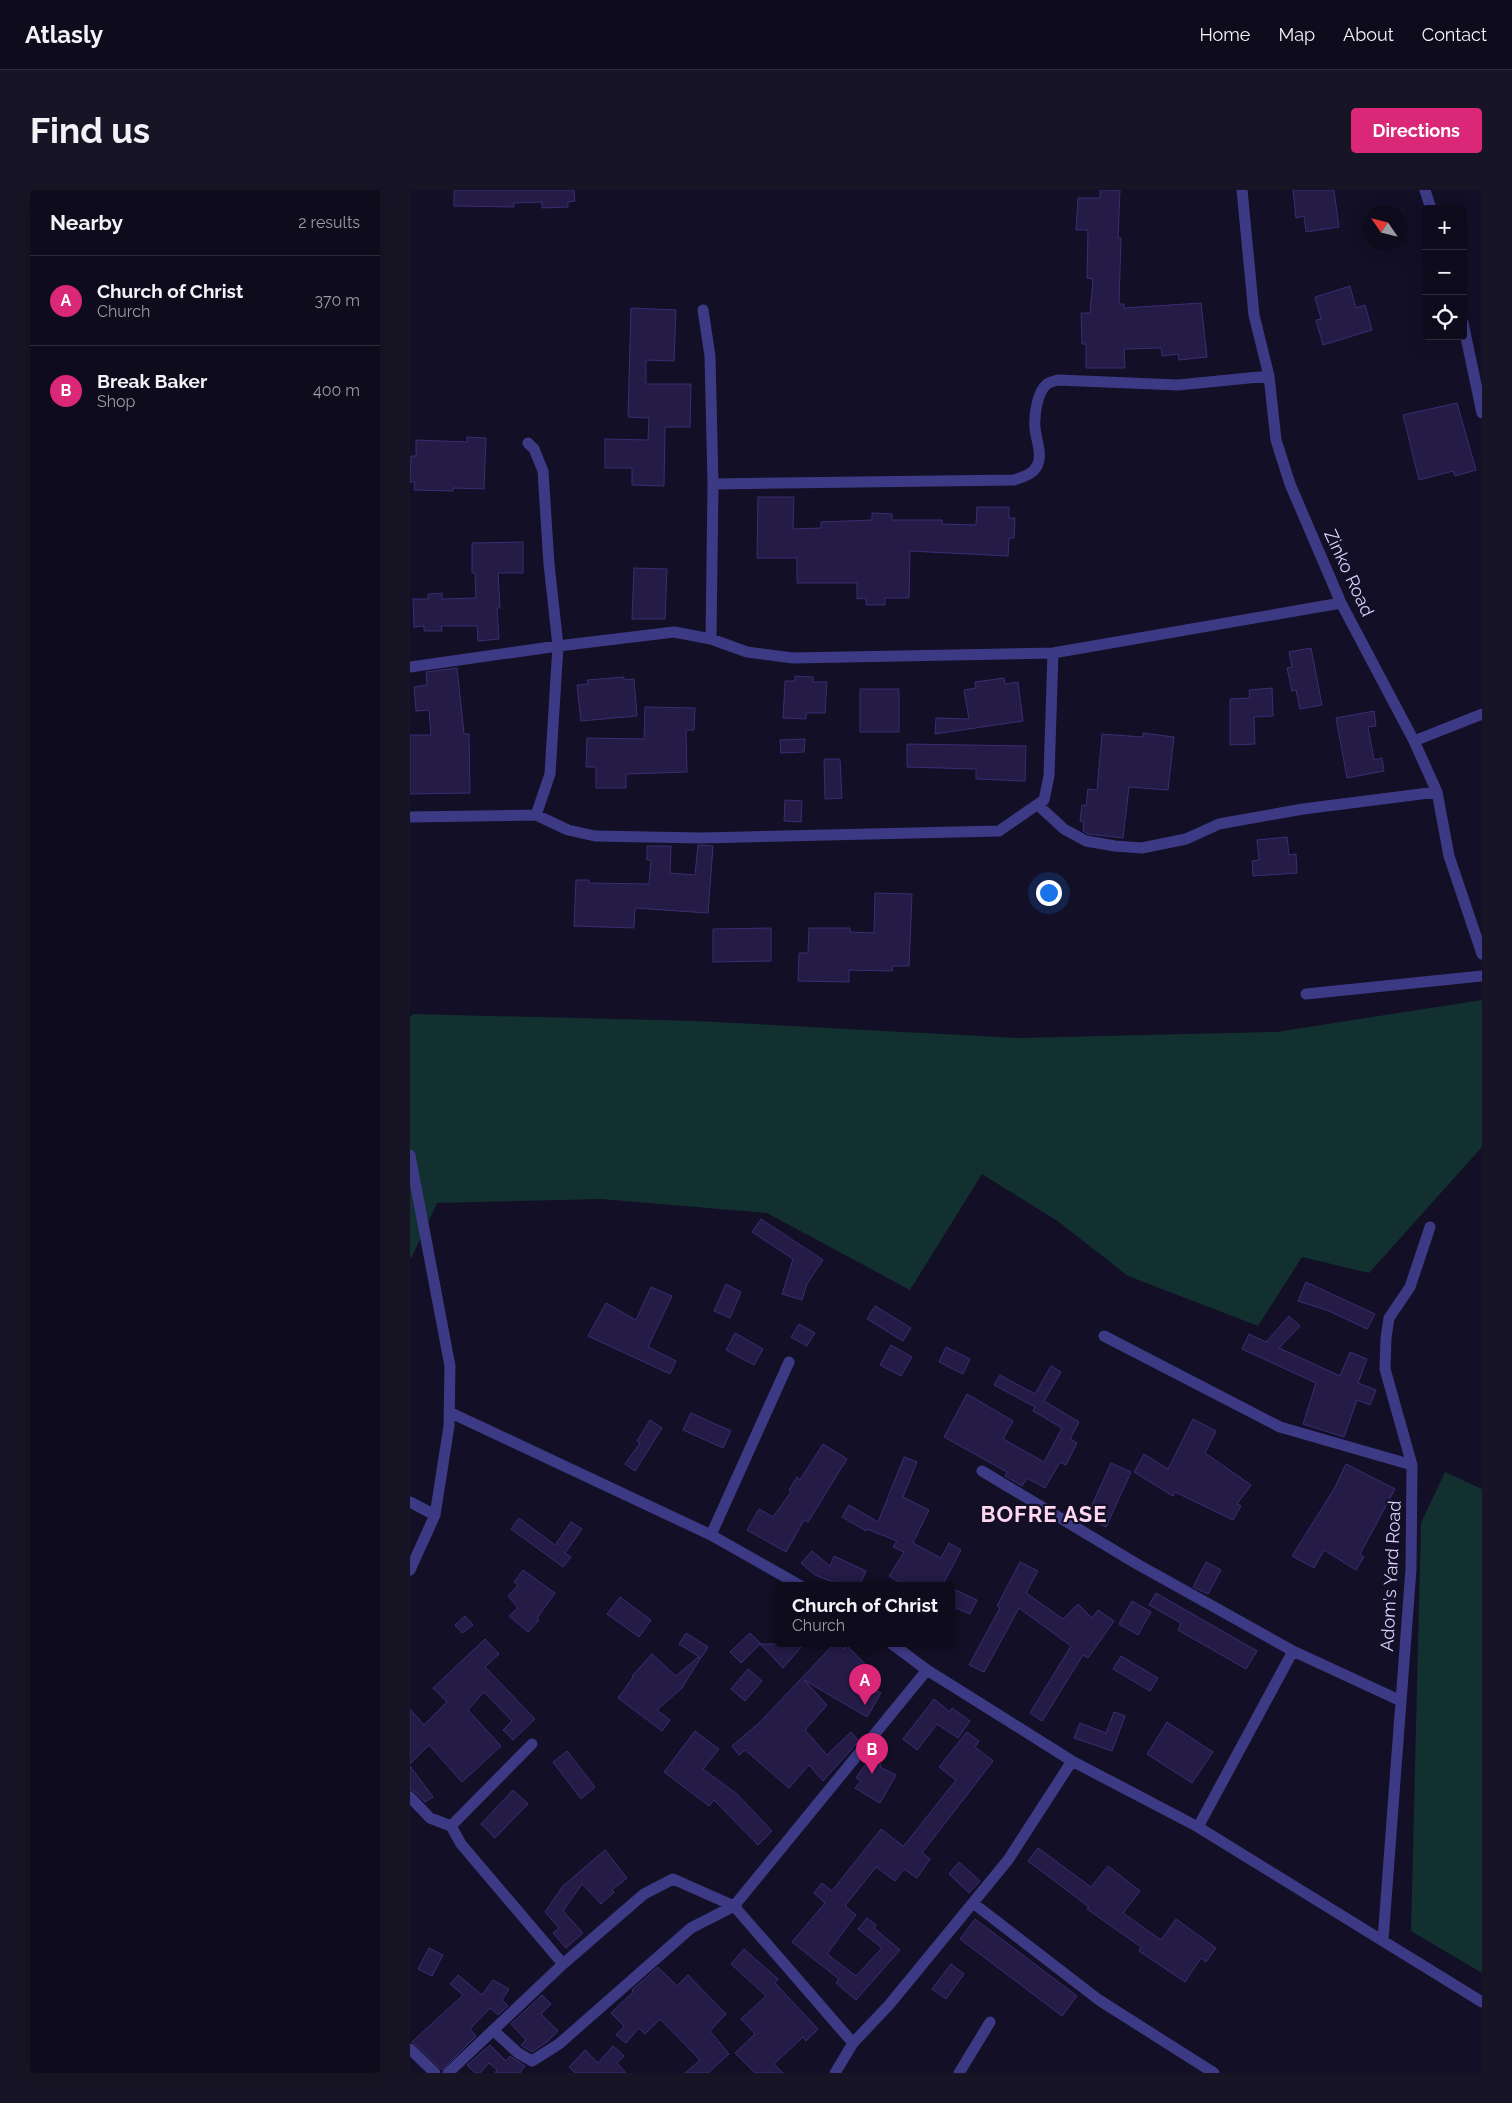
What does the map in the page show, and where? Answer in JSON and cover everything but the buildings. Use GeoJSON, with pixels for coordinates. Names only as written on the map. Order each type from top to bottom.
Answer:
{"type":"FeatureCollection","features":[{"type":"Feature","properties":{"kind":"street","name":"Zinko Road"},"geometry":{"type":"LineString","coordinates":[[1242,190],[1254,315],[1269,376],[1276,440],[1290,484],[1341,602],[1414,741],[1437,792],[1449,856],[1482,954]]}},
{"type":"Feature","properties":{"kind":"street"},"geometry":{"type":"LineString","coordinates":[[1425,190],[1430,205]]}},
{"type":"Feature","properties":{"kind":"street"},"geometry":{"type":"LineString","coordinates":[[703,310],[710,356],[713,484],[711,639]]}},
{"type":"Feature","properties":{"kind":"street"},"geometry":{"type":"LineString","coordinates":[[1467,340],[1482,413]]}},
{"type":"Feature","properties":{"kind":"street"},"geometry":{"type":"LineString","coordinates":[[713,484],[1014,480],[1028,475],[1037,467],[1040,458],[1035,428],[1037,408],[1042,392],[1047,384],[1058,380],[1178,384],[1269,376]]}},
{"type":"Feature","properties":{"kind":"street"},"geometry":{"type":"LineString","coordinates":[[528,443],[534,449],[543,471],[549,564],[558,646],[550,774],[536,816]]}},
{"type":"Feature","properties":{"kind":"street"},"geometry":{"type":"LineString","coordinates":[[410,667],[674,632],[711,639],[747,652],[792,658],[1053,653],[1341,602]]}},
{"type":"Feature","properties":{"kind":"street"},"geometry":{"type":"LineString","coordinates":[[410,818],[536,816],[568,830],[595,836],[711,838],[999,831],[1038,806],[1044,800],[1049,776],[1053,653]]}},
{"type":"Feature","properties":{"kind":"street"},"geometry":{"type":"LineString","coordinates":[[1414,741],[1482,714]]}},
{"type":"Feature","properties":{"kind":"street"},"geometry":{"type":"LineString","coordinates":[[1038,806],[1064,829],[1086,841],[1142,848],[1186,839],[1219,824],[1303,809],[1437,792]]}},
{"type":"Feature","properties":{"kind":"street"},"geometry":{"type":"LineString","coordinates":[[1306,994],[1482,976]]}},
{"type":"Feature","properties":{"kind":"street"},"geometry":{"type":"LineString","coordinates":[[410,1156],[450,1366],[448,1426],[435,1515],[410,1570]]}},
{"type":"Feature","properties":{"kind":"street","name":"Adom's Yard Road"},"geometry":{"type":"LineString","coordinates":[[1383,1940],[1411,1568],[1412,1465],[1385,1369],[1386,1338],[1389,1318],[1410,1287],[1430,1227]]}},
{"type":"Feature","properties":{"kind":"street"},"geometry":{"type":"LineString","coordinates":[[1104,1336],[1280,1427],[1412,1465]]}},
{"type":"Feature","properties":{"kind":"street"},"geometry":{"type":"LineString","coordinates":[[711,1535],[789,1362]]}},
{"type":"Feature","properties":{"kind":"street"},"geometry":{"type":"LineString","coordinates":[[449,1412],[711,1535],[794,1582]]}},
{"type":"Feature","properties":{"kind":"street"},"geometry":{"type":"LineString","coordinates":[[982,1471],[1137,1564],[1292,1651],[1401,1701]]}},
{"type":"Feature","properties":{"kind":"street"},"geometry":{"type":"LineString","coordinates":[[410,1502],[435,1515]]}},
{"type":"Feature","properties":{"kind":"street"},"geometry":{"type":"LineString","coordinates":[[896,1647],[927,1670],[1072,1760],[1198,1827],[1482,2002]]}},
{"type":"Feature","properties":{"kind":"street"},"geometry":{"type":"LineString","coordinates":[[1198,1827],[1292,1651]]}},
{"type":"Feature","properties":{"kind":"street"},"geometry":{"type":"LineString","coordinates":[[493,2030],[518,2053],[532,2061],[559,2044],[691,1928],[734,1906],[927,1670]]}},
{"type":"Feature","properties":{"kind":"street"},"geometry":{"type":"LineString","coordinates":[[451,1826],[532,1744]]}},
{"type":"Feature","properties":{"kind":"street"},"geometry":{"type":"LineString","coordinates":[[835,2073],[853,2043],[889,2005],[1008,1860],[1072,1760]]}},
{"type":"Feature","properties":{"kind":"street"},"geometry":{"type":"LineString","coordinates":[[410,1797],[430,1818],[451,1826],[461,1844],[563,1964]]}},
{"type":"Feature","properties":{"kind":"street"},"geometry":{"type":"LineString","coordinates":[[448,2073],[563,1964],[644,1894],[673,1880],[734,1906],[853,2043]]}},
{"type":"Feature","properties":{"kind":"street"},"geometry":{"type":"LineString","coordinates":[[973,1904],[1099,2000],[1214,2073]]}},
{"type":"Feature","properties":{"kind":"street"},"geometry":{"type":"LineString","coordinates":[[959,2073],[990,2022]]}},
{"type":"Feature","properties":{"kind":"street"},"geometry":{"type":"LineString","coordinates":[[410,2050],[435,2073]]}},
{"type":"Feature","properties":{"kind":"green space"},"geometry":{"type":"Polygon","coordinates":[[[1482,1000],[1482,1147],[1369,1273],[1302,1257],[1258,1326],[1128,1276],[1059,1222],[982,1174],[910,1290],[767,1213],[601,1199],[437,1203],[411,1259],[410,1255],[410,1017],[413,1014],[697,1021],[1018,1038],[1276,1032],[1482,1000]]]}},
{"type":"Feature","properties":{"kind":"green space"},"geometry":{"type":"Polygon","coordinates":[[[1445,1472],[1482,1489],[1482,1973],[1411,1931],[1421,1523],[1445,1472]]]}},
{"type":"Feature","properties":{"kind":"place","name":"Church of Christ"},"geometry":{"type":"Point","coordinates":[865,1705]}},
{"type":"Feature","properties":{"kind":"place","name":"Break Baker"},"geometry":{"type":"Point","coordinates":[872,1774]}},
{"type":"Feature","properties":{"kind":"district","name":"BOFRE ASE"},"geometry":{"type":"Point","coordinates":[1044,1514]}}]}
